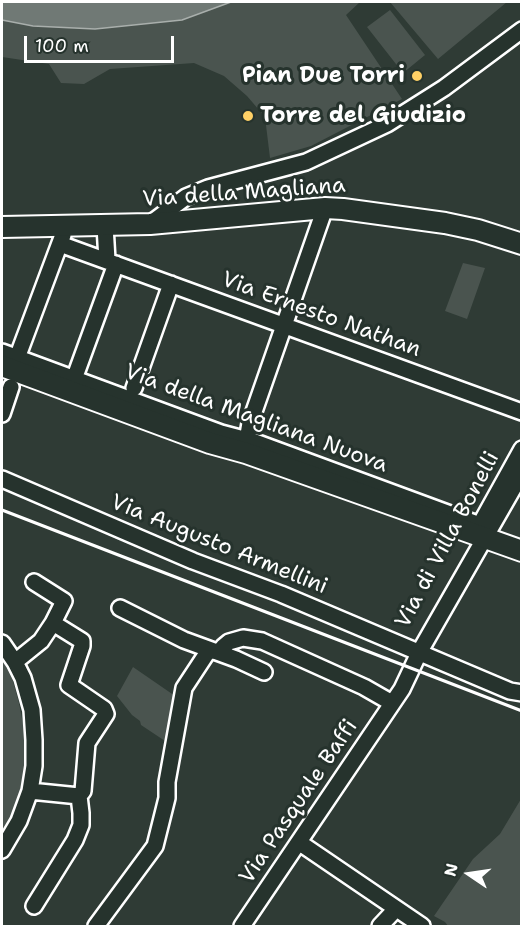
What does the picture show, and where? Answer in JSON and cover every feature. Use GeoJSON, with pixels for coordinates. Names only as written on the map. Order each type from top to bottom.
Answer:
{"type":"FeatureCollection","features":[{"type":"Feature","properties":{"kind":"main road","name":"Via della Magliana"},"geometry":{"type":"LineString","coordinates":[[2,227],[63,235],[105,226],[325,208],[363,210],[445,223],[522,244]]}},
{"type":"Feature","properties":{"kind":"main road","name":"Via della Magliana Nuova"},"geometry":{"type":"LineString","coordinates":[[2,366],[202,440],[246,446],[480,533],[522,552]]}},
{"type":"Feature","properties":{"kind":"street"},"geometry":{"type":"LineString","coordinates":[[150,224],[186,197],[208,188],[306,162],[387,124],[444,88],[522,30]]}},
{"type":"Feature","properties":{"kind":"street"},"geometry":{"type":"LineString","coordinates":[[246,446],[250,423],[325,208]]}},
{"type":"Feature","properties":{"kind":"street"},"geometry":{"type":"LineString","coordinates":[[77,371],[111,262],[105,226]]}},
{"type":"Feature","properties":{"kind":"street"},"geometry":{"type":"LineString","coordinates":[[21,350],[63,235]]}},
{"type":"Feature","properties":{"kind":"street","name":"Via Ernesto Nathan"},"geometry":{"type":"LineString","coordinates":[[63,235],[111,262],[522,412]]}},
{"type":"Feature","properties":{"kind":"street"},"geometry":{"type":"LineString","coordinates":[[134,388],[171,285]]}},
{"type":"Feature","properties":{"kind":"street","name":"Via della Magliana Nuova"},"geometry":{"type":"LineString","coordinates":[[2,352],[221,433],[246,446]]}},
{"type":"Feature","properties":{"kind":"street"},"geometry":{"type":"LineString","coordinates":[[2,414],[11,387]]}},
{"type":"Feature","properties":{"kind":"street","name":"Via di Villa Bonelli"},"geometry":{"type":"LineString","coordinates":[[392,703],[408,677],[522,450]]}},
{"type":"Feature","properties":{"kind":"street","name":"Via di Villa Bonelli"},"geometry":{"type":"LineString","coordinates":[[480,533],[522,472]]}},
{"type":"Feature","properties":{"kind":"street","name":"Via Augusto Armellini"},"geometry":{"type":"LineString","coordinates":[[2,479],[193,561],[420,651],[510,691],[522,693]]}},
{"type":"Feature","properties":{"kind":"street"},"geometry":{"type":"LineString","coordinates":[[15,662],[41,641],[64,601],[34,582]]}},
{"type":"Feature","properties":{"kind":"street"},"geometry":{"type":"LineString","coordinates":[[120,608],[137,618],[216,649],[264,672]]}},
{"type":"Feature","properties":{"kind":"street"},"geometry":{"type":"LineString","coordinates":[[34,906],[75,840],[81,825],[79,796],[82,791],[87,743],[106,714],[104,709],[69,685],[82,641],[53,623]]}},
{"type":"Feature","properties":{"kind":"street"},"geometry":{"type":"LineString","coordinates":[[96,927],[155,846],[167,798],[166,782],[182,694],[188,681],[216,649],[243,638],[262,641],[364,687],[392,703]]}},
{"type":"Feature","properties":{"kind":"street"},"geometry":{"type":"LineString","coordinates":[[2,643],[23,678],[32,710],[34,766],[30,791],[19,821],[2,850]]}},
{"type":"Feature","properties":{"kind":"street","name":"Via Pasquale Baffi"},"geometry":{"type":"LineString","coordinates":[[242,927],[392,703]]}},
{"type":"Feature","properties":{"kind":"street"},"geometry":{"type":"LineString","coordinates":[[30,791],[79,796]]}},
{"type":"Feature","properties":{"kind":"street"},"geometry":{"type":"LineString","coordinates":[[300,843],[422,927]]}},
{"type":"Feature","properties":{"kind":"street"},"geometry":{"type":"LineString","coordinates":[[380,927],[396,909]]}},
{"type":"Feature","properties":{"kind":"shaded area"},"geometry":{"type":"Polygon","coordinates":[[[2,2],[231,2],[182,20],[95,29],[33,26],[2,20],[2,2]]]}},
{"type":"Feature","properties":{"kind":"shaded area"},"geometry":{"type":"Polygon","coordinates":[[[231,2],[360,2],[346,15],[402,99],[311,146],[270,158],[265,117],[247,96],[224,76],[194,63],[110,69],[84,84],[61,83],[49,64],[2,57],[2,20],[33,26],[182,20],[231,2]]]}},
{"type":"Feature","properties":{"kind":"shaded area"},"geometry":{"type":"Polygon","coordinates":[[[390,2],[507,2],[438,59],[390,2]]]}},
{"type":"Feature","properties":{"kind":"shaded area"},"geometry":{"type":"Polygon","coordinates":[[[390,10],[425,55],[403,73],[367,27],[390,10]]]}},
{"type":"Feature","properties":{"kind":"shaded area"},"geometry":{"type":"Polygon","coordinates":[[[463,263],[485,268],[467,319],[445,311],[463,263]]]}},
{"type":"Feature","properties":{"kind":"shaded area"},"geometry":{"type":"Polygon","coordinates":[[[2,659],[12,678],[19,703],[25,734],[25,767],[20,793],[13,813],[2,833],[2,659]]]}},
{"type":"Feature","properties":{"kind":"shaded area"},"geometry":{"type":"Polygon","coordinates":[[[133,667],[178,698],[168,742],[141,725],[117,696],[133,667]]]}},
{"type":"Feature","properties":{"kind":"shaded area"},"geometry":{"type":"Polygon","coordinates":[[[521,799],[521,926],[448,926],[434,916],[473,859],[500,834],[521,799]]]}},
{"type":"Feature","properties":{"kind":"railway"},"geometry":{"type":"LineString","coordinates":[[2,510],[522,711]]}},
{"type":"Feature","properties":{"kind":"place","name":"Pian Due Torri"},"geometry":{"type":"Point","coordinates":[417,76]}},
{"type":"Feature","properties":{"kind":"place","name":"Torre del Giudizio"},"geometry":{"type":"Point","coordinates":[248,116]}}]}
